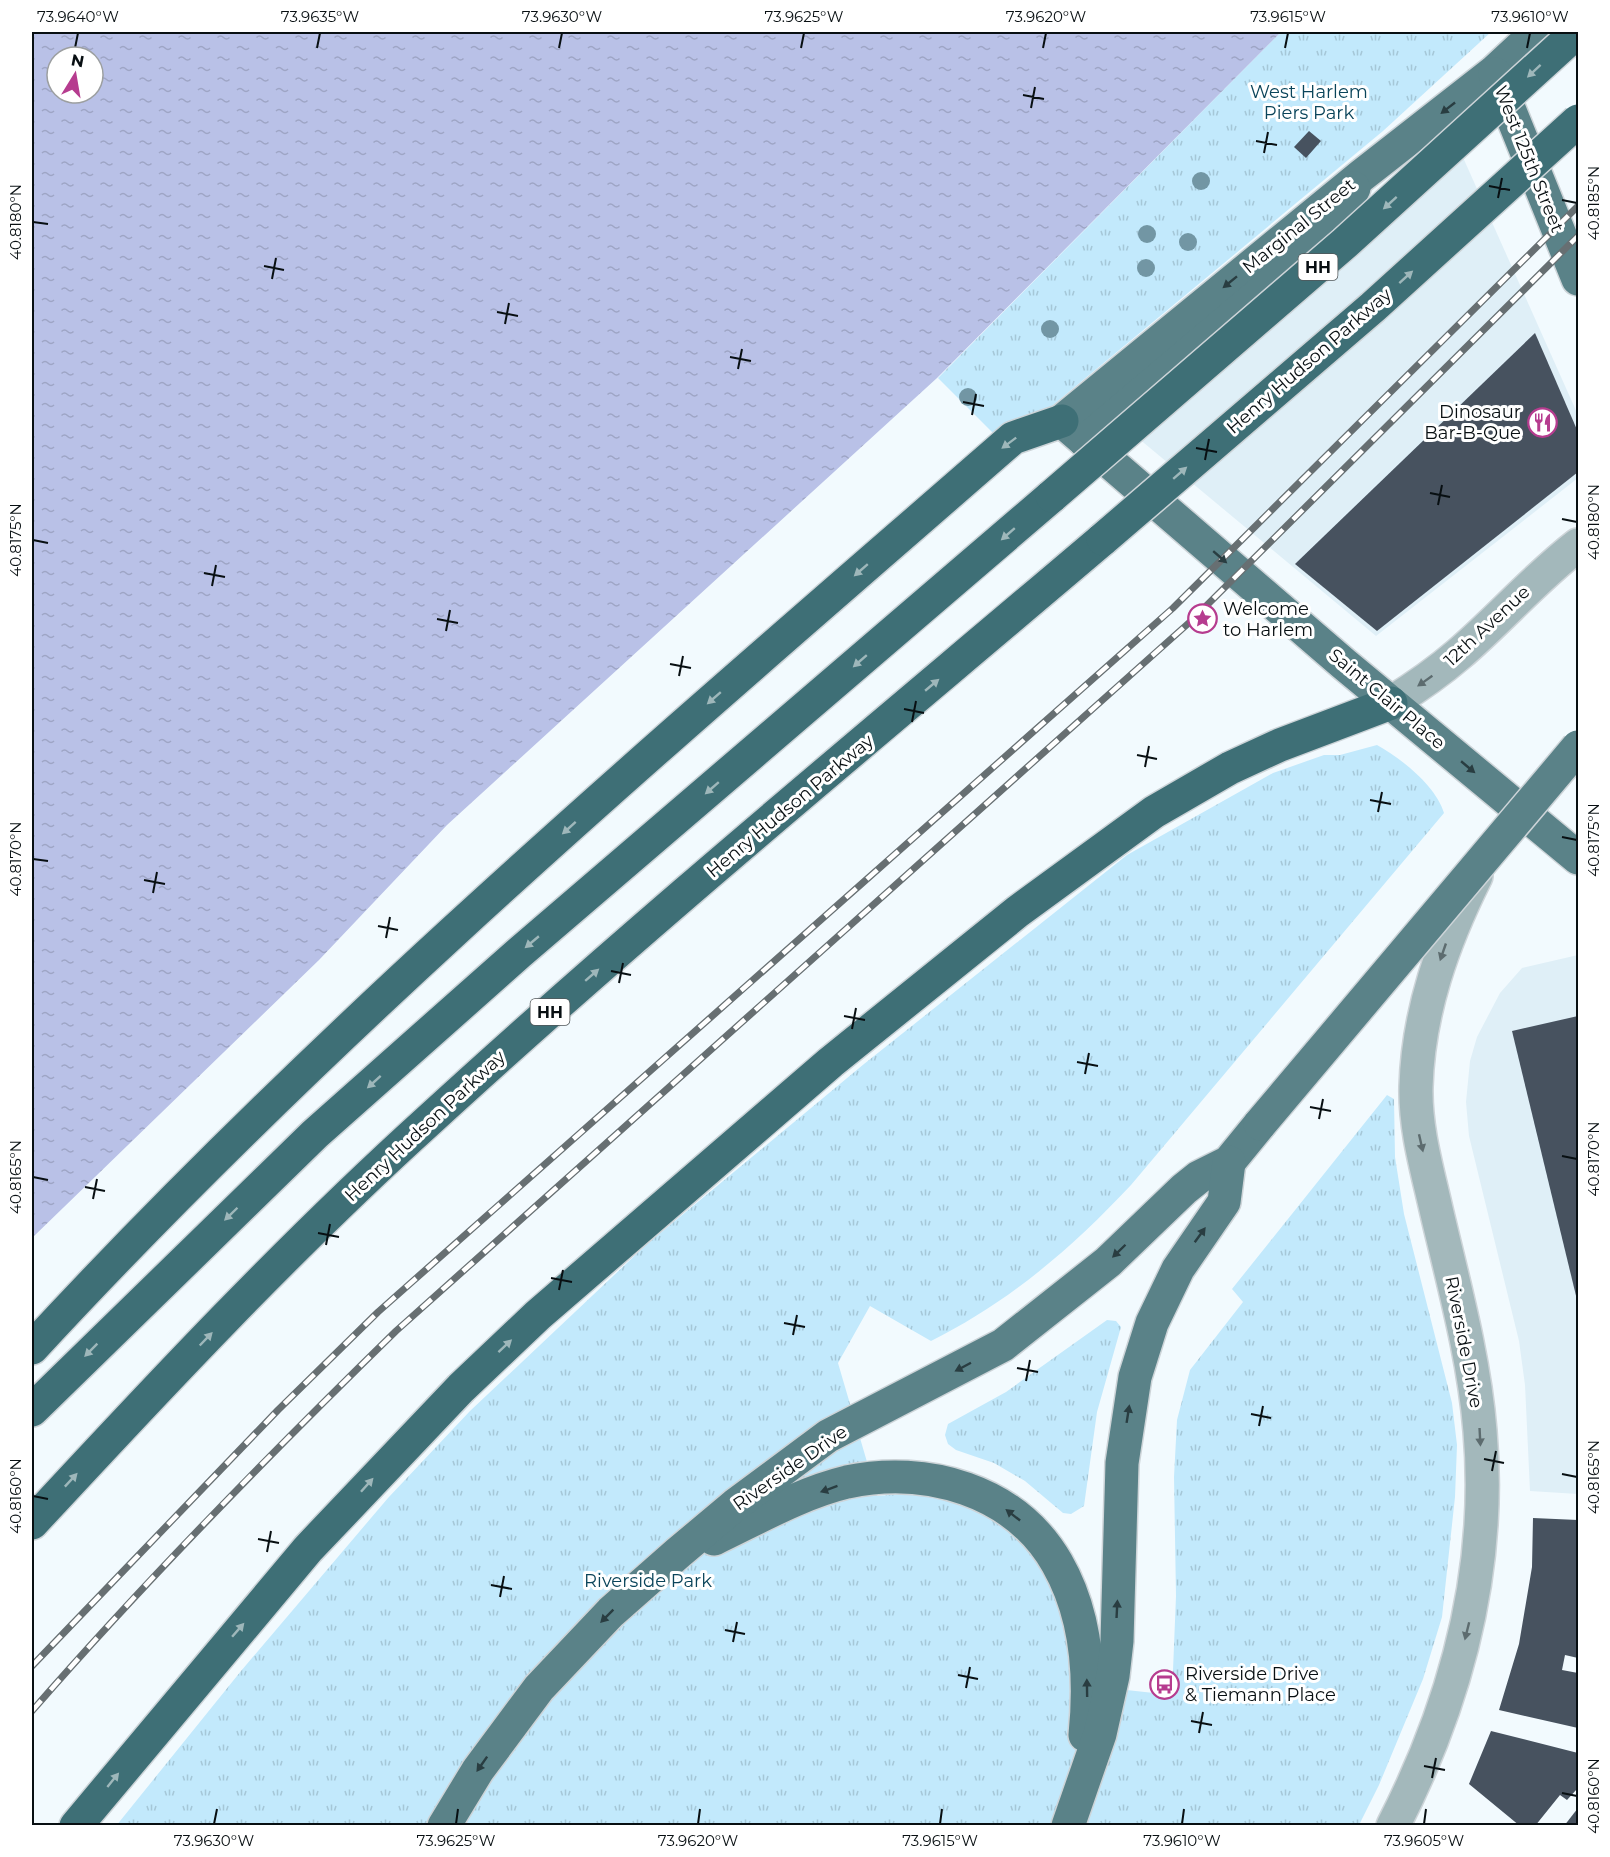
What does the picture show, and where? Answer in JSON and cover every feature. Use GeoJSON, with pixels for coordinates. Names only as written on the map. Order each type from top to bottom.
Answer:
{"type":"FeatureCollection","features":[{"type":"Feature","properties":{"kind":"highway","name":"HH"},"geometry":{"type":"LineString","coordinates":[[32,1410],[315,1134],[519,953],[1345,243],[1577,32]]}},
{"type":"Feature","properties":{"kind":"highway","name":"Henry Hudson Parkway"},"geometry":{"type":"LineString","coordinates":[[32,1523],[255,1289],[424,1124],[595,972],[1373,307],[1578,121]]}},
{"type":"Feature","properties":{"kind":"highway"},"geometry":{"type":"LineString","coordinates":[[32,1348],[113,1260],[268,1106],[643,760],[1013,438],[1074,431]]}},
{"type":"Feature","properties":{"kind":"highway"},"geometry":{"type":"LineString","coordinates":[[76,1826],[308,1549],[445,1404],[538,1315],[831,1062],[1017,912],[1154,812],[1230,768],[1280,745],[1391,703]]}},
{"type":"Feature","properties":{"kind":"main road","name":"Marginal Street"},"geometry":{"type":"LineString","coordinates":[[1074,431],[1361,176],[1494,72],[1537,32]]}},
{"type":"Feature","properties":{"kind":"main road","name":"West 125th Street"},"geometry":{"type":"LineString","coordinates":[[1494,72],[1578,279]]}},
{"type":"Feature","properties":{"kind":"main road","name":"Saint Clair Place"},"geometry":{"type":"LineString","coordinates":[[1074,431],[1391,703],[1578,858]]}},
{"type":"Feature","properties":{"kind":"main road","name":"Riverside Drive"},"geometry":{"type":"LineString","coordinates":[[444,1826],[478,1770],[539,1688],[611,1612],[735,1505],[828,1436],[1003,1345],[1108,1262],[1184,1189],[1199,1177],[1228,1162],[1578,747]]}},
{"type":"Feature","properties":{"kind":"main road"},"geometry":{"type":"LineString","coordinates":[[1071,1817],[1100,1734],[1113,1676],[1117,1641],[1122,1463],[1136,1377],[1152,1323],[1162,1301],[1186,1255],[1224,1202],[1228,1162]]}},
{"type":"Feature","properties":{"kind":"main road"},"geometry":{"type":"LineString","coordinates":[[667,1564],[783,1506],[846,1482],[893,1477],[935,1479],[958,1484],[988,1499],[1020,1520],[1042,1542],[1062,1572],[1079,1616],[1085,1646],[1087,1687],[1083,1756],[1071,1817]]}},
{"type":"Feature","properties":{"kind":"street","name":"12th Avenue"},"geometry":{"type":"LineString","coordinates":[[1391,703],[1427,680],[1461,653],[1520,595],[1578,545]]}},
{"type":"Feature","properties":{"kind":"street"},"geometry":{"type":"LineString","coordinates":[[1515,805],[1578,729]]}},
{"type":"Feature","properties":{"kind":"street","name":"Riverside Drive"},"geometry":{"type":"LineString","coordinates":[[1395,1825],[1455,1678],[1474,1595],[1481,1524],[1480,1432],[1474,1388],[1464,1327],[1419,1132],[1416,1089],[1419,1038],[1445,945],[1477,873],[1515,805]]}},
{"type":"Feature","properties":{"kind":"shaded area"},"geometry":{"type":"Polygon","coordinates":[[[1453,135],[1578,415],[1578,478],[1376,636],[1126,428],[1453,135]]]}},
{"type":"Feature","properties":{"kind":"shaded area"},"geometry":{"type":"Polygon","coordinates":[[[1578,955],[1578,1494],[1530,1491],[1525,1385],[1519,1341],[1469,1136],[1466,1102],[1470,1061],[1477,1037],[1500,993],[1522,968],[1578,955]]]}},
{"type":"Feature","properties":{"kind":"green space","name":"West Harlem Piers Park"},"geometry":{"type":"Polygon","coordinates":[[[1281,32],[1491,32],[1383,131],[1005,445],[938,378],[1281,32]]]}},
{"type":"Feature","properties":{"kind":"green space","name":"Riverside Park"},"geometry":{"type":"Polygon","coordinates":[[[1377,745],[1397,758],[1426,783],[1444,813],[1131,1185],[1085,1231],[1038,1272],[987,1309],[931,1341],[870,1306],[838,1363],[877,1496],[914,1493],[935,1495],[986,1512],[1030,1548],[1044,1567],[1070,1636],[1072,1684],[1172,1695],[1176,1596],[1174,1477],[1177,1420],[1190,1370],[1243,1302],[1232,1289],[1387,1095],[1394,1099],[1395,1157],[1404,1214],[1452,1403],[1457,1445],[1455,1497],[1442,1617],[1423,1679],[1379,1785],[1359,1825],[116,1826],[241,1671],[388,1498],[470,1411],[646,1245],[864,1064],[1127,855],[1273,773],[1324,755],[1340,755],[1377,745]]]}},
{"type":"Feature","properties":{"kind":"green space"},"geometry":{"type":"Polygon","coordinates":[[[1107,1320],[1116,1321],[1121,1327],[1097,1412],[1084,1506],[1071,1514],[1063,1513],[1025,1481],[994,1463],[956,1450],[948,1444],[945,1435],[948,1424],[1006,1392],[1107,1320]]]}},
{"type":"Feature","properties":{"kind":"water"},"geometry":{"type":"Polygon","coordinates":[[[32,32],[1281,32],[937,378],[447,825],[319,960],[32,1238],[32,32]]]}},
{"type":"Feature","properties":{"kind":"building"},"geometry":{"type":"Polygon","coordinates":[[[1309,131],[1321,141],[1306,158],[1294,147],[1309,131]]]}},
{"type":"Feature","properties":{"kind":"building"},"geometry":{"type":"Polygon","coordinates":[[[1535,333],[1578,432],[1578,472],[1377,631],[1295,564],[1535,333]]]}},
{"type":"Feature","properties":{"kind":"building"},"geometry":{"type":"Polygon","coordinates":[[[1578,1016],[1578,1304],[1512,1031],[1578,1016]]]}},
{"type":"Feature","properties":{"kind":"building"},"geometry":{"type":"Polygon","coordinates":[[[1533,1518],[1578,1520],[1578,1658],[1565,1655],[1562,1670],[1578,1673],[1578,1728],[1499,1710],[1519,1644],[1532,1567],[1533,1518]]]}},
{"type":"Feature","properties":{"kind":"building"},"geometry":{"type":"Polygon","coordinates":[[[1491,1731],[1578,1753],[1578,1790],[1567,1800],[1560,1795],[1535,1826],[1520,1826],[1469,1784],[1491,1731]]]}},
{"type":"Feature","properties":{"kind":"building"},"geometry":{"type":"Polygon","coordinates":[[[1578,1808],[1578,1826],[1564,1826],[1578,1808]]]}},
{"type":"Feature","properties":{"kind":"railway"},"geometry":{"type":"LineString","coordinates":[[32,1666],[278,1410],[378,1312],[1173,608],[1578,206]]}},
{"type":"Feature","properties":{"kind":"railway"},"geometry":{"type":"LineString","coordinates":[[32,1711],[210,1518],[396,1331],[1191,621],[1578,236]]}},
{"type":"Feature","properties":{"kind":"place","name":"Dinosaur Bar-B-Que"},"geometry":{"type":"Point","coordinates":[1542,422]}},
{"type":"Feature","properties":{"kind":"place","name":"Welcome to Harlem"},"geometry":{"type":"Point","coordinates":[1202,619]}},
{"type":"Feature","properties":{"kind":"place","name":"Riverside Drive & Tiemann Place"},"geometry":{"type":"Point","coordinates":[1164,1684]}}]}
